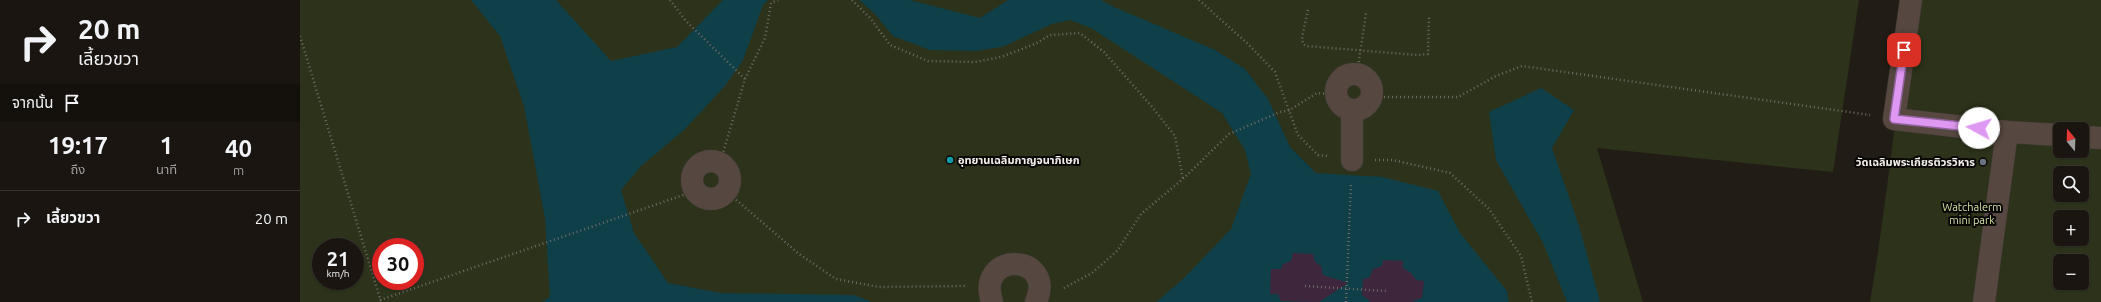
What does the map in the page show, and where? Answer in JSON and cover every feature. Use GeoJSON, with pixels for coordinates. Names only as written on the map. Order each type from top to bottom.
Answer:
{"type":"FeatureCollection","features":[{"type":"Feature","properties":{"kind":"street"},"geometry":{"type":"LineString","coordinates":[[1911,0],[1894,119],[2007,132],[2053,135]]}},
{"type":"Feature","properties":{"kind":"street"},"geometry":{"type":"LineString","coordinates":[[1357,74],[1363,76],[1371,84],[1372,98],[1364,107],[1352,110],[1342,105],[1336,94],[1341,79],[1346,76],[1357,74]]}},
{"type":"Feature","properties":{"kind":"street"},"geometry":{"type":"LineString","coordinates":[[1352,110],[1352,160]]}},
{"type":"Feature","properties":{"kind":"street"},"geometry":{"type":"LineString","coordinates":[[1984,302],[2007,132]]}},
{"type":"Feature","properties":{"kind":"street"},"geometry":{"type":"LineString","coordinates":[[2089,137],[2101,138]]}},
{"type":"Feature","properties":{"kind":"street"},"geometry":{"type":"LineString","coordinates":[[707,162],[720,163],[725,167],[731,179],[727,192],[722,197],[712,200],[699,196],[695,191],[692,177],[699,166],[707,162]]}},
{"type":"Feature","properties":{"kind":"street"},"geometry":{"type":"LineString","coordinates":[[991,294],[992,276],[1006,265],[1014,263],[1024,265],[1032,270],[1038,277],[1038,297]]}},
{"type":"Feature","properties":{"kind":"path"},"geometry":{"type":"LineString","coordinates":[[670,0],[686,21],[738,74],[745,79]]}},
{"type":"Feature","properties":{"kind":"path"},"geometry":{"type":"LineString","coordinates":[[720,163],[745,79],[765,38],[771,3],[778,0]]}},
{"type":"Feature","properties":{"kind":"path"},"geometry":{"type":"LineString","coordinates":[[852,0],[871,19],[890,45],[928,60],[975,62],[1001,57],[1035,44],[1050,35],[1080,33],[1104,52],[1153,108],[1175,136],[1183,179]]}},
{"type":"Feature","properties":{"kind":"path"},"geometry":{"type":"LineString","coordinates":[[1308,10],[1302,37],[1303,44],[1306,46],[1417,55],[1428,54],[1429,16]]}},
{"type":"Feature","properties":{"kind":"path"},"geometry":{"type":"LineString","coordinates":[[1357,74],[1366,14]]}},
{"type":"Feature","properties":{"kind":"path"},"geometry":{"type":"LineString","coordinates":[[300,36],[381,301],[695,191]]}},
{"type":"Feature","properties":{"kind":"path"},"geometry":{"type":"LineString","coordinates":[[1372,98],[1458,97],[1496,76],[1522,66],[1894,119]]}},
{"type":"Feature","properties":{"kind":"path"},"geometry":{"type":"LineString","coordinates":[[1038,297],[1068,287],[1092,273],[1117,251],[1141,214],[1183,179],[1229,134],[1280,112],[1288,111],[1317,93],[1336,94]]}},
{"type":"Feature","properties":{"kind":"path"},"geometry":{"type":"LineString","coordinates":[[1346,302],[1352,160]]}},
{"type":"Feature","properties":{"kind":"path"},"geometry":{"type":"LineString","coordinates":[[727,192],[799,254],[836,278],[879,287],[991,294]]}},
{"type":"Feature","properties":{"kind":"path"},"geometry":{"type":"LineString","coordinates":[[1305,286],[1387,291]]}},
{"type":"Feature","properties":{"kind":"green space","name":"อุทยานเฉลิมกาญจนาภิเษก"},"geometry":{"type":"Polygon","coordinates":[[[300,0],[1859,0],[1833,172],[1597,148],[1643,302],[300,302],[300,0]]]}},
{"type":"Feature","properties":{"kind":"green space","name":"Watchalerm mini park"},"geometry":{"type":"Polygon","coordinates":[[[1911,0],[2101,0],[2101,302],[1870,302],[1887,189],[1911,0]]]}},
{"type":"Feature","properties":{"kind":"water"},"geometry":{"type":"Polygon","coordinates":[[[471,0],[556,0],[611,61],[677,47],[723,0],[768,0],[763,5],[743,60],[725,86],[684,130],[641,166],[621,190],[634,233],[668,283],[721,293],[854,295],[871,302],[542,302],[550,297],[545,218],[524,106],[500,36],[471,0]]]}},
{"type":"Feature","properties":{"kind":"water"},"geometry":{"type":"Polygon","coordinates":[[[859,0],[910,0],[980,18],[1008,0],[1101,0],[1215,50],[1245,69],[1268,99],[1290,147],[1316,173],[1382,177],[1438,191],[1460,233],[1507,291],[1509,302],[1156,302],[1183,279],[1231,229],[1251,174],[1245,150],[1222,113],[1091,28],[1070,20],[1052,24],[1002,47],[975,51],[930,50],[893,36],[875,14],[859,0]]]}},
{"type":"Feature","properties":{"kind":"water"},"geometry":{"type":"Polygon","coordinates":[[[1541,88],[1574,110],[1552,148],[1579,226],[1600,302],[1567,302],[1543,243],[1496,160],[1489,112],[1541,88]]]}},
{"type":"Feature","properties":{"kind":"building"},"geometry":{"type":"Polygon","coordinates":[[[1293,253],[1313,254],[1315,262],[1321,266],[1323,275],[1348,283],[1319,302],[1281,301],[1278,294],[1270,294],[1271,269],[1281,269],[1283,264],[1291,261],[1293,253]]]}},
{"type":"Feature","properties":{"kind":"building"},"geometry":{"type":"Polygon","coordinates":[[[1383,260],[1403,261],[1403,268],[1411,273],[1416,280],[1424,281],[1422,298],[1413,302],[1371,302],[1362,295],[1363,279],[1369,278],[1373,269],[1382,266],[1383,260]]]}},
{"type":"Feature","properties":{"kind":"place","name":"อุทยานเฉลิมกาญจนาภิเษก"},"geometry":{"type":"Point","coordinates":[950,160]}},
{"type":"Feature","properties":{"kind":"place","name":"วัดเฉลิมพระเกียรติวรวิหาร"},"geometry":{"type":"Point","coordinates":[1983,162]}},
{"type":"Feature","properties":{"kind":"route"},"geometry":{"type":"LineString","coordinates":[[1904,50],[1894,119],[1979,128]]}}]}
